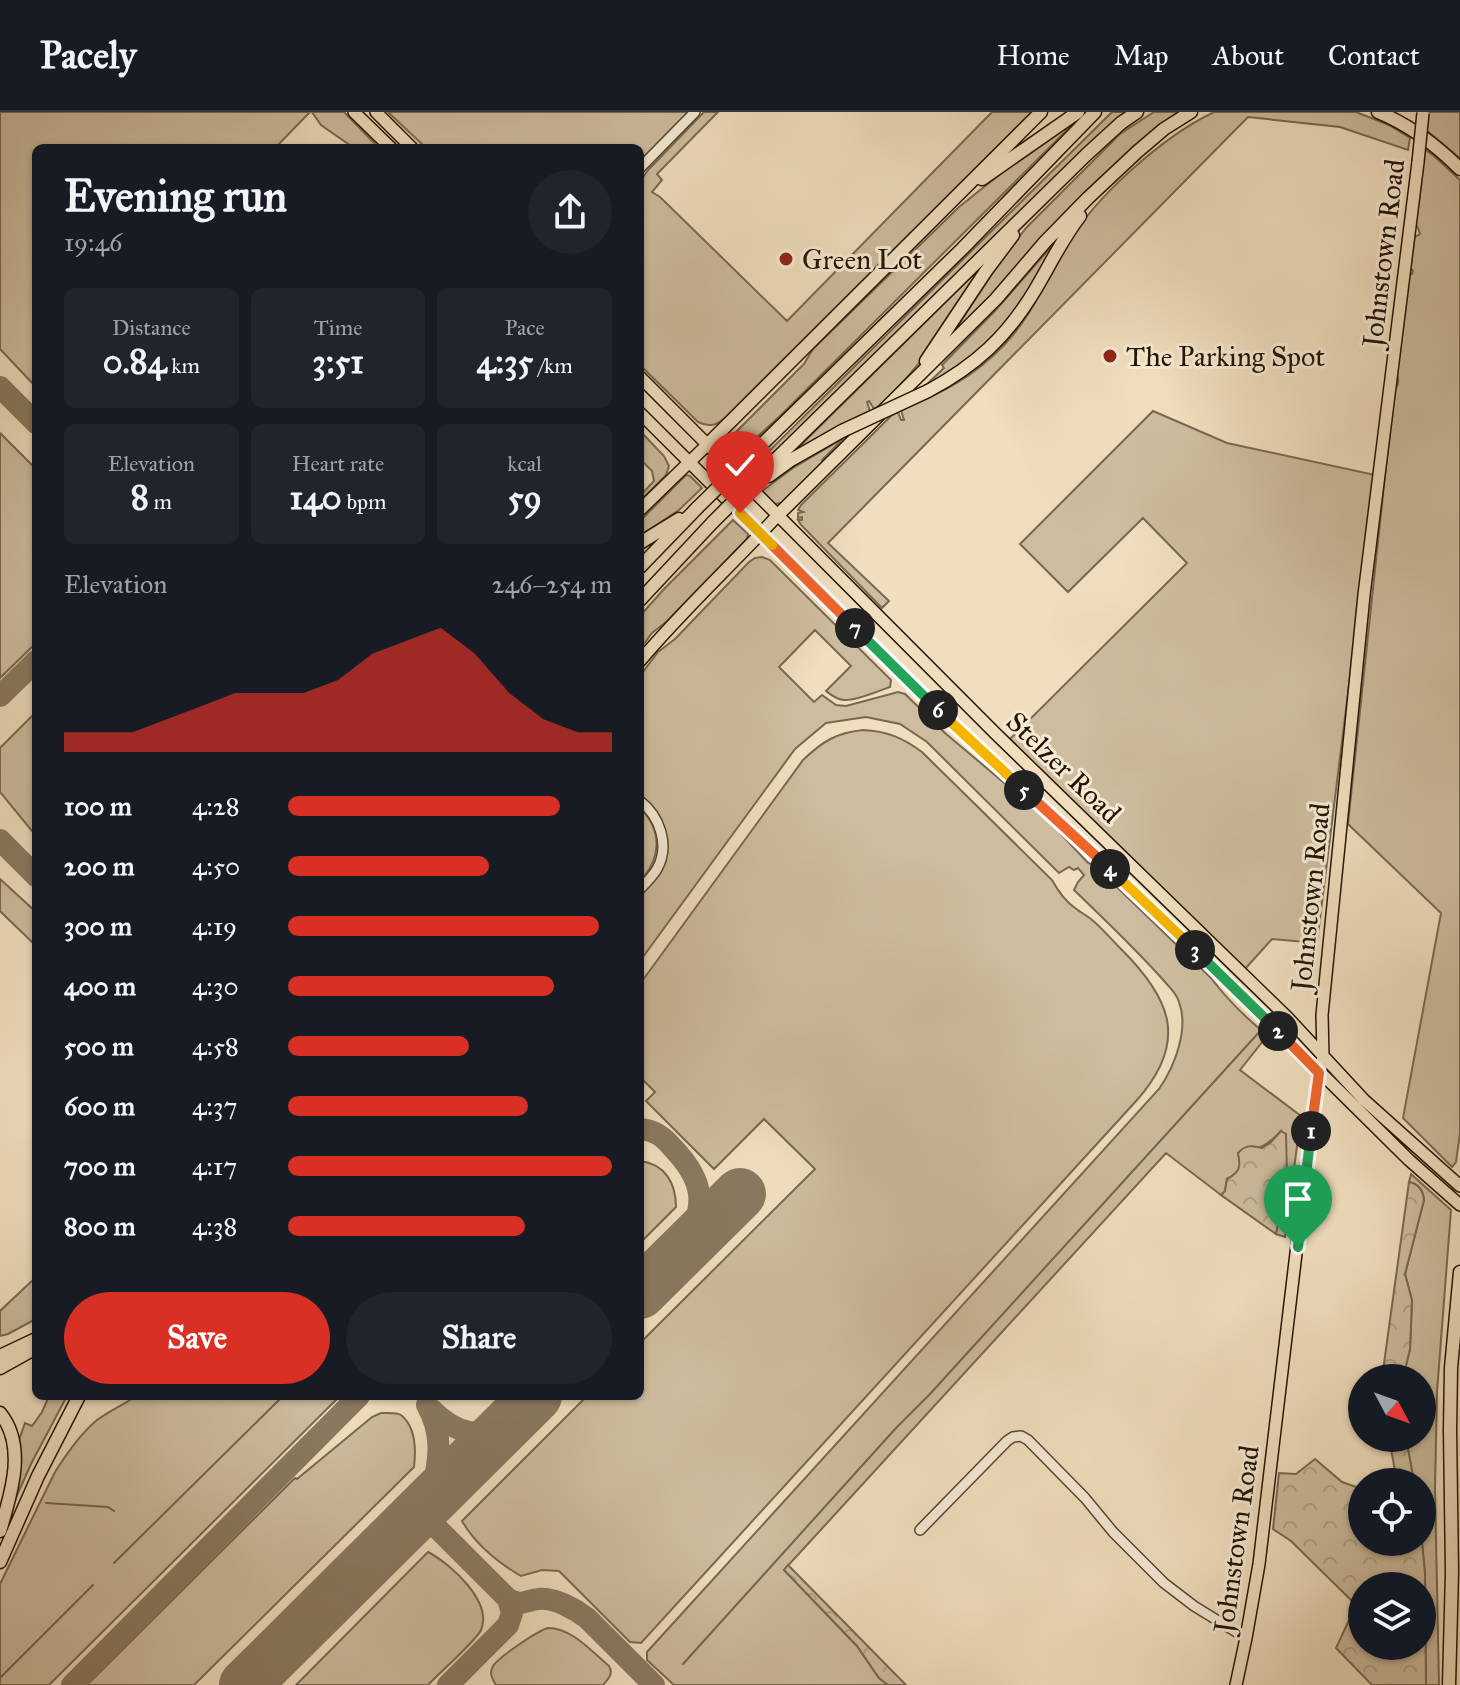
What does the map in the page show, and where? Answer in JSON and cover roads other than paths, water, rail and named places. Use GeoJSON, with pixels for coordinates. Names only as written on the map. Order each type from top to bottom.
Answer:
{"type":"FeatureCollection","features":[{"type":"Feature","properties":{"kind":"highway"},"geometry":{"type":"LineString","coordinates":[[707,445],[1041,112]]}},
{"type":"Feature","properties":{"kind":"highway"},"geometry":{"type":"LineString","coordinates":[[947,206],[1078,112]]}},
{"type":"Feature","properties":{"kind":"highway"},"geometry":{"type":"LineString","coordinates":[[644,563],[1095,112]]}},
{"type":"Feature","properties":{"kind":"highway"},"geometry":{"type":"LineString","coordinates":[[1001,208],[1071,147],[1105,112]]}},
{"type":"Feature","properties":{"kind":"highway"},"geometry":{"type":"LineString","coordinates":[[644,596],[713,522],[766,474],[1036,203],[1104,138],[1137,112]]}},
{"type":"Feature","properties":{"kind":"highway"},"geometry":{"type":"LineString","coordinates":[[778,515],[996,299],[1088,198],[1164,129],[1191,112]]}},
{"type":"Feature","properties":{"kind":"highway"},"geometry":{"type":"LineString","coordinates":[[1378,112],[1418,133],[1460,169]]}},
{"type":"Feature","properties":{"kind":"highway"},"geometry":{"type":"LineString","coordinates":[[766,474],[842,431],[958,375],[989,350],[1011,326],[1034,292],[1070,228],[1116,172]]}},
{"type":"Feature","properties":{"kind":"highway"},"geometry":{"type":"LineString","coordinates":[[910,383],[1036,203]]}},
{"type":"Feature","properties":{"kind":"highway"},"geometry":{"type":"LineString","coordinates":[[644,541],[698,507]]}},
{"type":"Feature","properties":{"kind":"highway"},"geometry":{"type":"LineString","coordinates":[[1449,1685],[1452,1602],[1451,1368],[1460,1272]]}},
{"type":"Feature","properties":{"kind":"highway"},"geometry":{"type":"LineString","coordinates":[[0,1356],[32,1341]]}},
{"type":"Feature","properties":{"kind":"highway"},"geometry":{"type":"LineString","coordinates":[[0,1368],[32,1350]]}},
{"type":"Feature","properties":{"kind":"highway"},"geometry":{"type":"LineString","coordinates":[[0,1562],[29,1494],[77,1400]]}},
{"type":"Feature","properties":{"kind":"highway"},"geometry":{"type":"LineString","coordinates":[[0,1413],[8,1423],[14,1443],[14,1467],[0,1531]]}},
{"type":"Feature","properties":{"kind":"main road"},"geometry":{"type":"LineString","coordinates":[[354,112],[387,144]]}},
{"type":"Feature","properties":{"kind":"main road"},"geometry":{"type":"LineString","coordinates":[[376,112],[408,144]]}},
{"type":"Feature","properties":{"kind":"main road","name":"Johnstown Road"},"geometry":{"type":"LineString","coordinates":[[1236,1685],[1260,1553],[1323,1056],[1322,1015],[1364,595],[1423,112]]}},
{"type":"Feature","properties":{"kind":"main road","name":"Stelzer Road"},"geometry":{"type":"LineString","coordinates":[[644,381],[995,733],[1288,1018],[1364,1100],[1460,1186]]}},
{"type":"Feature","properties":{"kind":"main road","name":"Stelzer Road"},"geometry":{"type":"LineString","coordinates":[[644,417],[935,707],[1128,886],[1319,1073],[1460,1205]]}},
{"type":"Feature","properties":{"kind":"main road"},"geometry":{"type":"LineString","coordinates":[[644,506],[707,445]]}},
{"type":"Feature","properties":{"kind":"main road"},"geometry":{"type":"LineString","coordinates":[[644,656],[778,515]]}},
{"type":"Feature","properties":{"kind":"street"},"geometry":{"type":"LineString","coordinates":[[644,164],[695,112]]}},
{"type":"Feature","properties":{"kind":"street"},"geometry":{"type":"LineString","coordinates":[[644,805],[661,829],[663,849],[657,870],[644,885]]}},
{"type":"Feature","properties":{"kind":"street"},"geometry":{"type":"LineString","coordinates":[[920,1530],[1007,1441],[1021,1436],[1085,1498],[1113,1532],[1164,1583],[1246,1638]]}},
{"type":"Feature","properties":{"kind":"waterway"},"geometry":{"type":"LineString","coordinates":[[683,1664],[1262,1029]]}},
{"type":"Feature","properties":{"kind":"waterway"},"geometry":{"type":"LineString","coordinates":[[114,1563],[279,1400]]}},
{"type":"Feature","properties":{"kind":"waterway"},"geometry":{"type":"LineString","coordinates":[[46,1503],[108,1507],[114,1511]]}},
{"type":"Feature","properties":{"kind":"waterway"},"geometry":{"type":"LineString","coordinates":[[0,1678],[93,1585]]}},
{"type":"Feature","properties":{"kind":"place","name":"Green Lot"},"geometry":{"type":"Point","coordinates":[786,259]}},
{"type":"Feature","properties":{"kind":"place","name":"The Parking Spot"},"geometry":{"type":"Point","coordinates":[1110,356]}}]}
